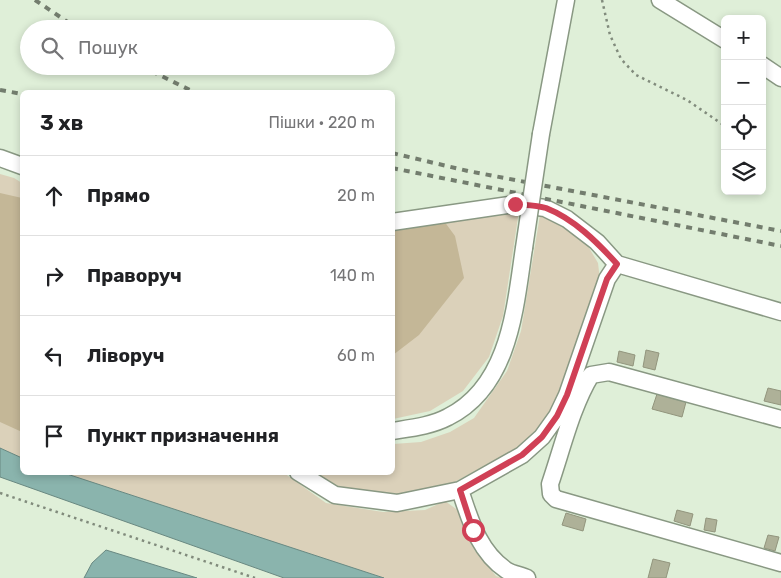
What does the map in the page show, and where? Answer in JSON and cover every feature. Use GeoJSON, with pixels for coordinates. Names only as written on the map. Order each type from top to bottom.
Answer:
{"type":"FeatureCollection","features":[{"type":"Feature","properties":{"kind":"street"},"geometry":{"type":"LineString","coordinates":[[395,431],[419,427],[446,418],[460,410],[473,400],[490,378],[501,359],[509,333],[541,134],[566,0]]}},
{"type":"Feature","properties":{"kind":"street"},"geometry":{"type":"LineString","coordinates":[[660,0],[721,38]]}},
{"type":"Feature","properties":{"kind":"street"},"geometry":{"type":"LineString","coordinates":[[766,68],[781,78]]}},
{"type":"Feature","properties":{"kind":"street"},"geometry":{"type":"LineString","coordinates":[[0,158],[20,165]]}},
{"type":"Feature","properties":{"kind":"street"},"geometry":{"type":"LineString","coordinates":[[395,222],[502,205],[515,204],[545,208],[567,219],[597,242],[617,264],[781,312]]}},
{"type":"Feature","properties":{"kind":"street"},"geometry":{"type":"LineString","coordinates":[[303,475],[336,495],[397,504],[460,490],[522,455],[542,437],[557,416],[567,395],[607,279],[617,264]]}},
{"type":"Feature","properties":{"kind":"street"},"geometry":{"type":"LineString","coordinates":[[781,418],[609,372],[592,375],[585,385],[572,418],[550,484],[551,494],[556,498],[781,563]]}},
{"type":"Feature","properties":{"kind":"street"},"geometry":{"type":"LineString","coordinates":[[460,490],[473,530],[483,548],[506,570],[528,578]]}},
{"type":"Feature","properties":{"kind":"path"},"geometry":{"type":"LineString","coordinates":[[602,0],[610,35],[621,59],[636,75],[687,100],[721,123]]}},
{"type":"Feature","properties":{"kind":"path"},"geometry":{"type":"LineString","coordinates":[[0,493],[256,578]]}},
{"type":"Feature","properties":{"kind":"shaded area"},"geometry":{"type":"Polygon","coordinates":[[[0,174],[20,182],[20,457],[0,448],[0,174]]]}},
{"type":"Feature","properties":{"kind":"shaded area"},"geometry":{"type":"Polygon","coordinates":[[[0,193],[20,198],[20,431],[0,422],[0,193]]]}},
{"type":"Feature","properties":{"kind":"shaded area"},"geometry":{"type":"Polygon","coordinates":[[[519,211],[503,316],[489,357],[463,391],[430,411],[395,419],[395,228],[519,211]]]}},
{"type":"Feature","properties":{"kind":"shaded area"},"geometry":{"type":"Polygon","coordinates":[[[540,215],[559,221],[585,241],[598,263],[600,280],[560,397],[547,420],[526,444],[447,486],[397,495],[336,488],[312,475],[395,475],[395,444],[421,442],[450,432],[474,418],[507,371],[521,331],[540,215]]]}},
{"type":"Feature","properties":{"kind":"shaded area"},"geometry":{"type":"Polygon","coordinates":[[[444,221],[455,236],[464,278],[419,335],[395,353],[395,228],[444,221]]]}},
{"type":"Feature","properties":{"kind":"shaded area"},"geometry":{"type":"Polygon","coordinates":[[[70,475],[287,475],[326,503],[383,512],[425,510],[445,501],[459,511],[475,551],[496,576],[502,578],[384,578],[70,475]]]}},
{"type":"Feature","properties":{"kind":"water"},"geometry":{"type":"Polygon","coordinates":[[[0,448],[20,457],[20,475],[70,475],[384,578],[284,578],[0,477],[0,448]]]}},
{"type":"Feature","properties":{"kind":"water"},"geometry":{"type":"Polygon","coordinates":[[[106,550],[197,578],[84,578],[92,563],[106,550]]]}},
{"type":"Feature","properties":{"kind":"building"},"geometry":{"type":"Polygon","coordinates":[[[646,350],[659,353],[655,370],[643,367],[646,350]]]}},
{"type":"Feature","properties":{"kind":"building"},"geometry":{"type":"Polygon","coordinates":[[[619,351],[635,355],[633,366],[617,362],[619,351]]]}},
{"type":"Feature","properties":{"kind":"building"},"geometry":{"type":"Polygon","coordinates":[[[768,388],[781,391],[781,405],[764,401],[768,388]]]}},
{"type":"Feature","properties":{"kind":"building"},"geometry":{"type":"Polygon","coordinates":[[[657,394],[686,402],[682,417],[652,409],[657,394]]]}},
{"type":"Feature","properties":{"kind":"building"},"geometry":{"type":"Polygon","coordinates":[[[677,510],[693,514],[690,526],[674,521],[677,510]]]}},
{"type":"Feature","properties":{"kind":"building"},"geometry":{"type":"Polygon","coordinates":[[[566,513],[586,519],[583,531],[562,525],[566,513]]]}},
{"type":"Feature","properties":{"kind":"building"},"geometry":{"type":"Polygon","coordinates":[[[706,518],[717,520],[715,532],[704,530],[706,518]]]}},
{"type":"Feature","properties":{"kind":"building"},"geometry":{"type":"Polygon","coordinates":[[[768,535],[779,537],[775,551],[764,548],[768,535]]]}},
{"type":"Feature","properties":{"kind":"building"},"geometry":{"type":"Polygon","coordinates":[[[653,559],[670,563],[666,578],[648,578],[653,559]]]}},
{"type":"Feature","properties":{"kind":"railway"},"geometry":{"type":"LineString","coordinates":[[35,0],[65,20]]}},
{"type":"Feature","properties":{"kind":"railway"},"geometry":{"type":"LineString","coordinates":[[159,75],[190,90]]}},
{"type":"Feature","properties":{"kind":"railway"},"geometry":{"type":"LineString","coordinates":[[0,90],[20,94]]}},
{"type":"Feature","properties":{"kind":"railway"},"geometry":{"type":"LineString","coordinates":[[395,154],[468,171],[781,231]]}},
{"type":"Feature","properties":{"kind":"railway"},"geometry":{"type":"LineString","coordinates":[[395,169],[781,246]]}},
{"type":"Feature","properties":{"kind":"route"},"geometry":{"type":"LineString","coordinates":[[473,530],[460,490],[522,455],[542,437],[557,416],[567,395],[607,279],[617,264],[597,242],[567,219],[545,208],[515,204]]}}]}
